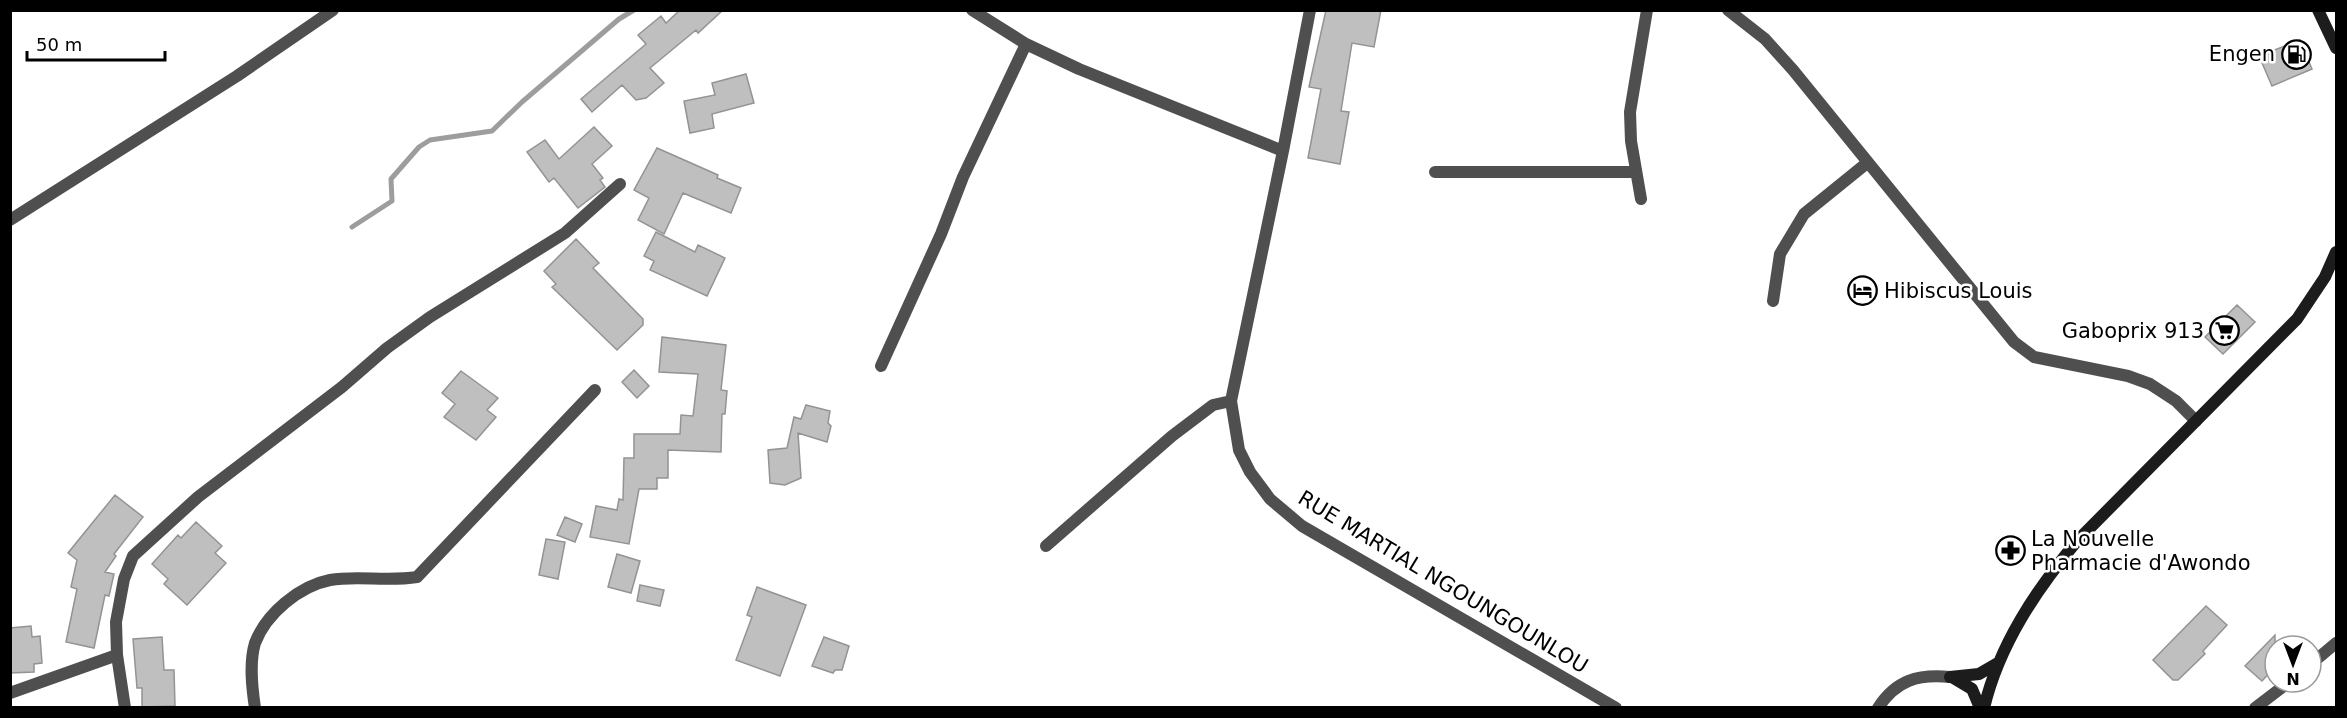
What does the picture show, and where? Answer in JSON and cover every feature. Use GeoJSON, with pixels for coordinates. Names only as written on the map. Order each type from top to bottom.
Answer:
{"type":"FeatureCollection","features":[{"type":"Feature","properties":{"kind":"main road"},"geometry":{"type":"LineString","coordinates":[[2318,10],[2337,48]]}},
{"type":"Feature","properties":{"kind":"main road"},"geometry":{"type":"LineString","coordinates":[[1982,708],[1998,663],[2022,616],[2048,576],[2077,541],[2297,319],[2321,285],[2337,252]]}},
{"type":"Feature","properties":{"kind":"main road"},"geometry":{"type":"LineString","coordinates":[[1950,677],[1979,674],[1998,663]]}},
{"type":"Feature","properties":{"kind":"main road"},"geometry":{"type":"LineString","coordinates":[[1950,677],[1972,689],[1982,708]]}},
{"type":"Feature","properties":{"kind":"street"},"geometry":{"type":"LineString","coordinates":[[10,220],[237,76],[333,10]]}},
{"type":"Feature","properties":{"kind":"street"},"geometry":{"type":"LineString","coordinates":[[972,10],[1026,44],[1090,74],[1283,151]]}},
{"type":"Feature","properties":{"kind":"street","name":"RUE MARTIAL NGOUNGOUNLOU"},"geometry":{"type":"LineString","coordinates":[[1310,10],[1231,401],[1239,450],[1250,472],[1270,499],[1302,526],[1616,708]]}},
{"type":"Feature","properties":{"kind":"street"},"geometry":{"type":"LineString","coordinates":[[1641,199],[1630,112],[1647,10]]}},
{"type":"Feature","properties":{"kind":"street"},"geometry":{"type":"LineString","coordinates":[[1728,10],[1765,39],[1793,70],[2014,342],[2034,357],[2128,376],[2150,384],[2176,401],[2196,421]]}},
{"type":"Feature","properties":{"kind":"street"},"geometry":{"type":"LineString","coordinates":[[882,366],[942,234],[963,177],[1026,44]]}},
{"type":"Feature","properties":{"kind":"street"},"geometry":{"type":"LineString","coordinates":[[1773,301],[1780,254],[1804,214],[1867,163]]}},
{"type":"Feature","properties":{"kind":"street"},"geometry":{"type":"LineString","coordinates":[[1435,172],[1636,172]]}},
{"type":"Feature","properties":{"kind":"street"},"geometry":{"type":"LineString","coordinates":[[125,708],[117,655],[118,608],[127,568],[133,556],[219,480],[342,387],[387,348],[430,317],[565,233],[620,184]]}},
{"type":"Feature","properties":{"kind":"street"},"geometry":{"type":"LineString","coordinates":[[255,708],[252,664],[255,644],[267,623],[283,603],[305,589],[329,580],[392,581],[417,576],[595,390]]}},
{"type":"Feature","properties":{"kind":"street"},"geometry":{"type":"LineString","coordinates":[[1046,546],[1172,436],[1213,405],[1231,401]]}},
{"type":"Feature","properties":{"kind":"street"},"geometry":{"type":"LineString","coordinates":[[2323,654],[2337,643]]}},
{"type":"Feature","properties":{"kind":"street"},"geometry":{"type":"LineString","coordinates":[[10,693],[117,655]]}},
{"type":"Feature","properties":{"kind":"street"},"geometry":{"type":"LineString","coordinates":[[1878,708],[1894,687],[1913,678],[1930,675],[1950,677]]}},
{"type":"Feature","properties":{"kind":"street"},"geometry":{"type":"LineString","coordinates":[[2255,708],[2273,694]]}},
{"type":"Feature","properties":{"kind":"building"},"geometry":{"type":"Polygon","coordinates":[[[680,10],[723,10],[698,33],[696,30],[650,68],[664,83],[646,98],[636,100],[622,85],[592,112],[581,99],[646,44],[638,35],[661,16],[666,23],[680,10]]]}},
{"type":"Feature","properties":{"kind":"building"},"geometry":{"type":"Polygon","coordinates":[[[1326,10],[1381,10],[1374,47],[1352,43],[1341,111],[1349,112],[1340,164],[1308,158],[1321,89],[1309,87],[1326,10]]]}},
{"type":"Feature","properties":{"kind":"building"},"geometry":{"type":"Polygon","coordinates":[[[2300,40],[2312,69],[2272,86],[2259,56],[2300,40]]]}},
{"type":"Feature","properties":{"kind":"building"},"geometry":{"type":"Polygon","coordinates":[[[746,74],[754,103],[712,114],[714,128],[690,133],[684,101],[715,95],[712,83],[746,74]]]}},
{"type":"Feature","properties":{"kind":"building"},"geometry":{"type":"Polygon","coordinates":[[[594,127],[612,146],[592,164],[603,178],[600,180],[605,187],[578,208],[554,178],[549,182],[527,152],[545,140],[559,159],[594,127]]]}},
{"type":"Feature","properties":{"kind":"building"},"geometry":{"type":"Polygon","coordinates":[[[657,148],[718,175],[717,178],[741,188],[731,213],[683,193],[664,234],[638,220],[649,198],[634,190],[657,148]]]}},
{"type":"Feature","properties":{"kind":"building"},"geometry":{"type":"Polygon","coordinates":[[[656,232],[695,252],[698,245],[725,258],[707,296],[650,270],[654,261],[644,256],[656,232]]]}},
{"type":"Feature","properties":{"kind":"building"},"geometry":{"type":"Polygon","coordinates":[[[576,239],[599,263],[593,268],[643,319],[643,325],[617,350],[552,287],[556,284],[544,271],[576,239]]]}},
{"type":"Feature","properties":{"kind":"building","name":"Gaboprix 913"},"geometry":{"type":"Polygon","coordinates":[[[2237,305],[2255,322],[2223,354],[2205,337],[2237,305]]]}},
{"type":"Feature","properties":{"kind":"building"},"geometry":{"type":"Polygon","coordinates":[[[662,337],[726,345],[721,390],[727,391],[725,414],[722,414],[721,452],[668,450],[668,478],[657,478],[657,489],[639,489],[629,544],[590,537],[596,506],[617,510],[619,499],[623,500],[624,458],[634,458],[634,434],[680,434],[681,415],[693,416],[698,374],[659,372],[662,337]]]}},
{"type":"Feature","properties":{"kind":"building"},"geometry":{"type":"Polygon","coordinates":[[[634,370],[649,386],[637,398],[622,382],[634,370]]]}},
{"type":"Feature","properties":{"kind":"building"},"geometry":{"type":"Polygon","coordinates":[[[461,371],[498,398],[487,410],[496,417],[476,440],[444,417],[455,404],[442,393],[461,371]]]}},
{"type":"Feature","properties":{"kind":"building"},"geometry":{"type":"Polygon","coordinates":[[[806,405],[830,411],[828,423],[831,426],[827,442],[798,433],[801,478],[785,485],[770,483],[768,450],[787,448],[794,417],[801,419],[806,405]]]}},
{"type":"Feature","properties":{"kind":"building"},"geometry":{"type":"Polygon","coordinates":[[[115,495],[143,517],[114,554],[116,556],[105,572],[114,574],[109,596],[105,595],[94,648],[66,642],[77,589],[71,587],[77,560],[68,553],[115,495]]]}},
{"type":"Feature","properties":{"kind":"building"},"geometry":{"type":"Polygon","coordinates":[[[565,517],[582,524],[575,542],[557,535],[565,517]]]}},
{"type":"Feature","properties":{"kind":"building"},"geometry":{"type":"Polygon","coordinates":[[[196,522],[222,546],[215,553],[226,563],[187,605],[164,584],[168,579],[152,564],[178,535],[181,538],[196,522]]]}},
{"type":"Feature","properties":{"kind":"building"},"geometry":{"type":"Polygon","coordinates":[[[546,539],[565,542],[558,579],[539,575],[546,539]]]}},
{"type":"Feature","properties":{"kind":"building"},"geometry":{"type":"Polygon","coordinates":[[[617,554],[640,561],[631,593],[608,587],[617,554]]]}},
{"type":"Feature","properties":{"kind":"building"},"geometry":{"type":"Polygon","coordinates":[[[640,585],[664,590],[660,606],[637,601],[640,585]]]}},
{"type":"Feature","properties":{"kind":"building"},"geometry":{"type":"Polygon","coordinates":[[[757,587],[806,605],[780,676],[736,660],[752,617],[747,615],[757,587]]]}},
{"type":"Feature","properties":{"kind":"building"},"geometry":{"type":"Polygon","coordinates":[[[2206,606],[2227,625],[2203,651],[2205,654],[2178,680],[2173,680],[2153,660],[2206,606]]]}},
{"type":"Feature","properties":{"kind":"building"},"geometry":{"type":"Polygon","coordinates":[[[31,626],[32,637],[40,636],[42,663],[34,664],[34,672],[10,673],[10,628],[31,626]]]}},
{"type":"Feature","properties":{"kind":"building"},"geometry":{"type":"Polygon","coordinates":[[[162,637],[164,670],[174,670],[175,706],[142,707],[142,688],[137,688],[133,639],[162,637]]]}},
{"type":"Feature","properties":{"kind":"building"},"geometry":{"type":"Polygon","coordinates":[[[824,637],[849,646],[842,670],[835,670],[833,673],[812,666],[824,637]]]}},
{"type":"Feature","properties":{"kind":"building"},"geometry":{"type":"Polygon","coordinates":[[[2263,647],[2262,681],[2245,666],[2263,647]]]}},
{"type":"Feature","properties":{"kind":"waterway"},"geometry":{"type":"LineString","coordinates":[[352,227],[392,201],[391,179],[419,147],[430,140],[492,131],[522,102],[619,19],[634,10]]}},
{"type":"Feature","properties":{"kind":"place","name":"Engen"},"geometry":{"type":"Point","coordinates":[2296,54]}},
{"type":"Feature","properties":{"kind":"place","name":"Hibiscus Louis"},"geometry":{"type":"Point","coordinates":[1863,291]}},
{"type":"Feature","properties":{"kind":"place","name":"Gaboprix 913"},"geometry":{"type":"Point","coordinates":[2225,331]}},
{"type":"Feature","properties":{"kind":"place","name":"La Nouvelle Pharmacie d'Awondo"},"geometry":{"type":"Point","coordinates":[2010,551]}}]}
